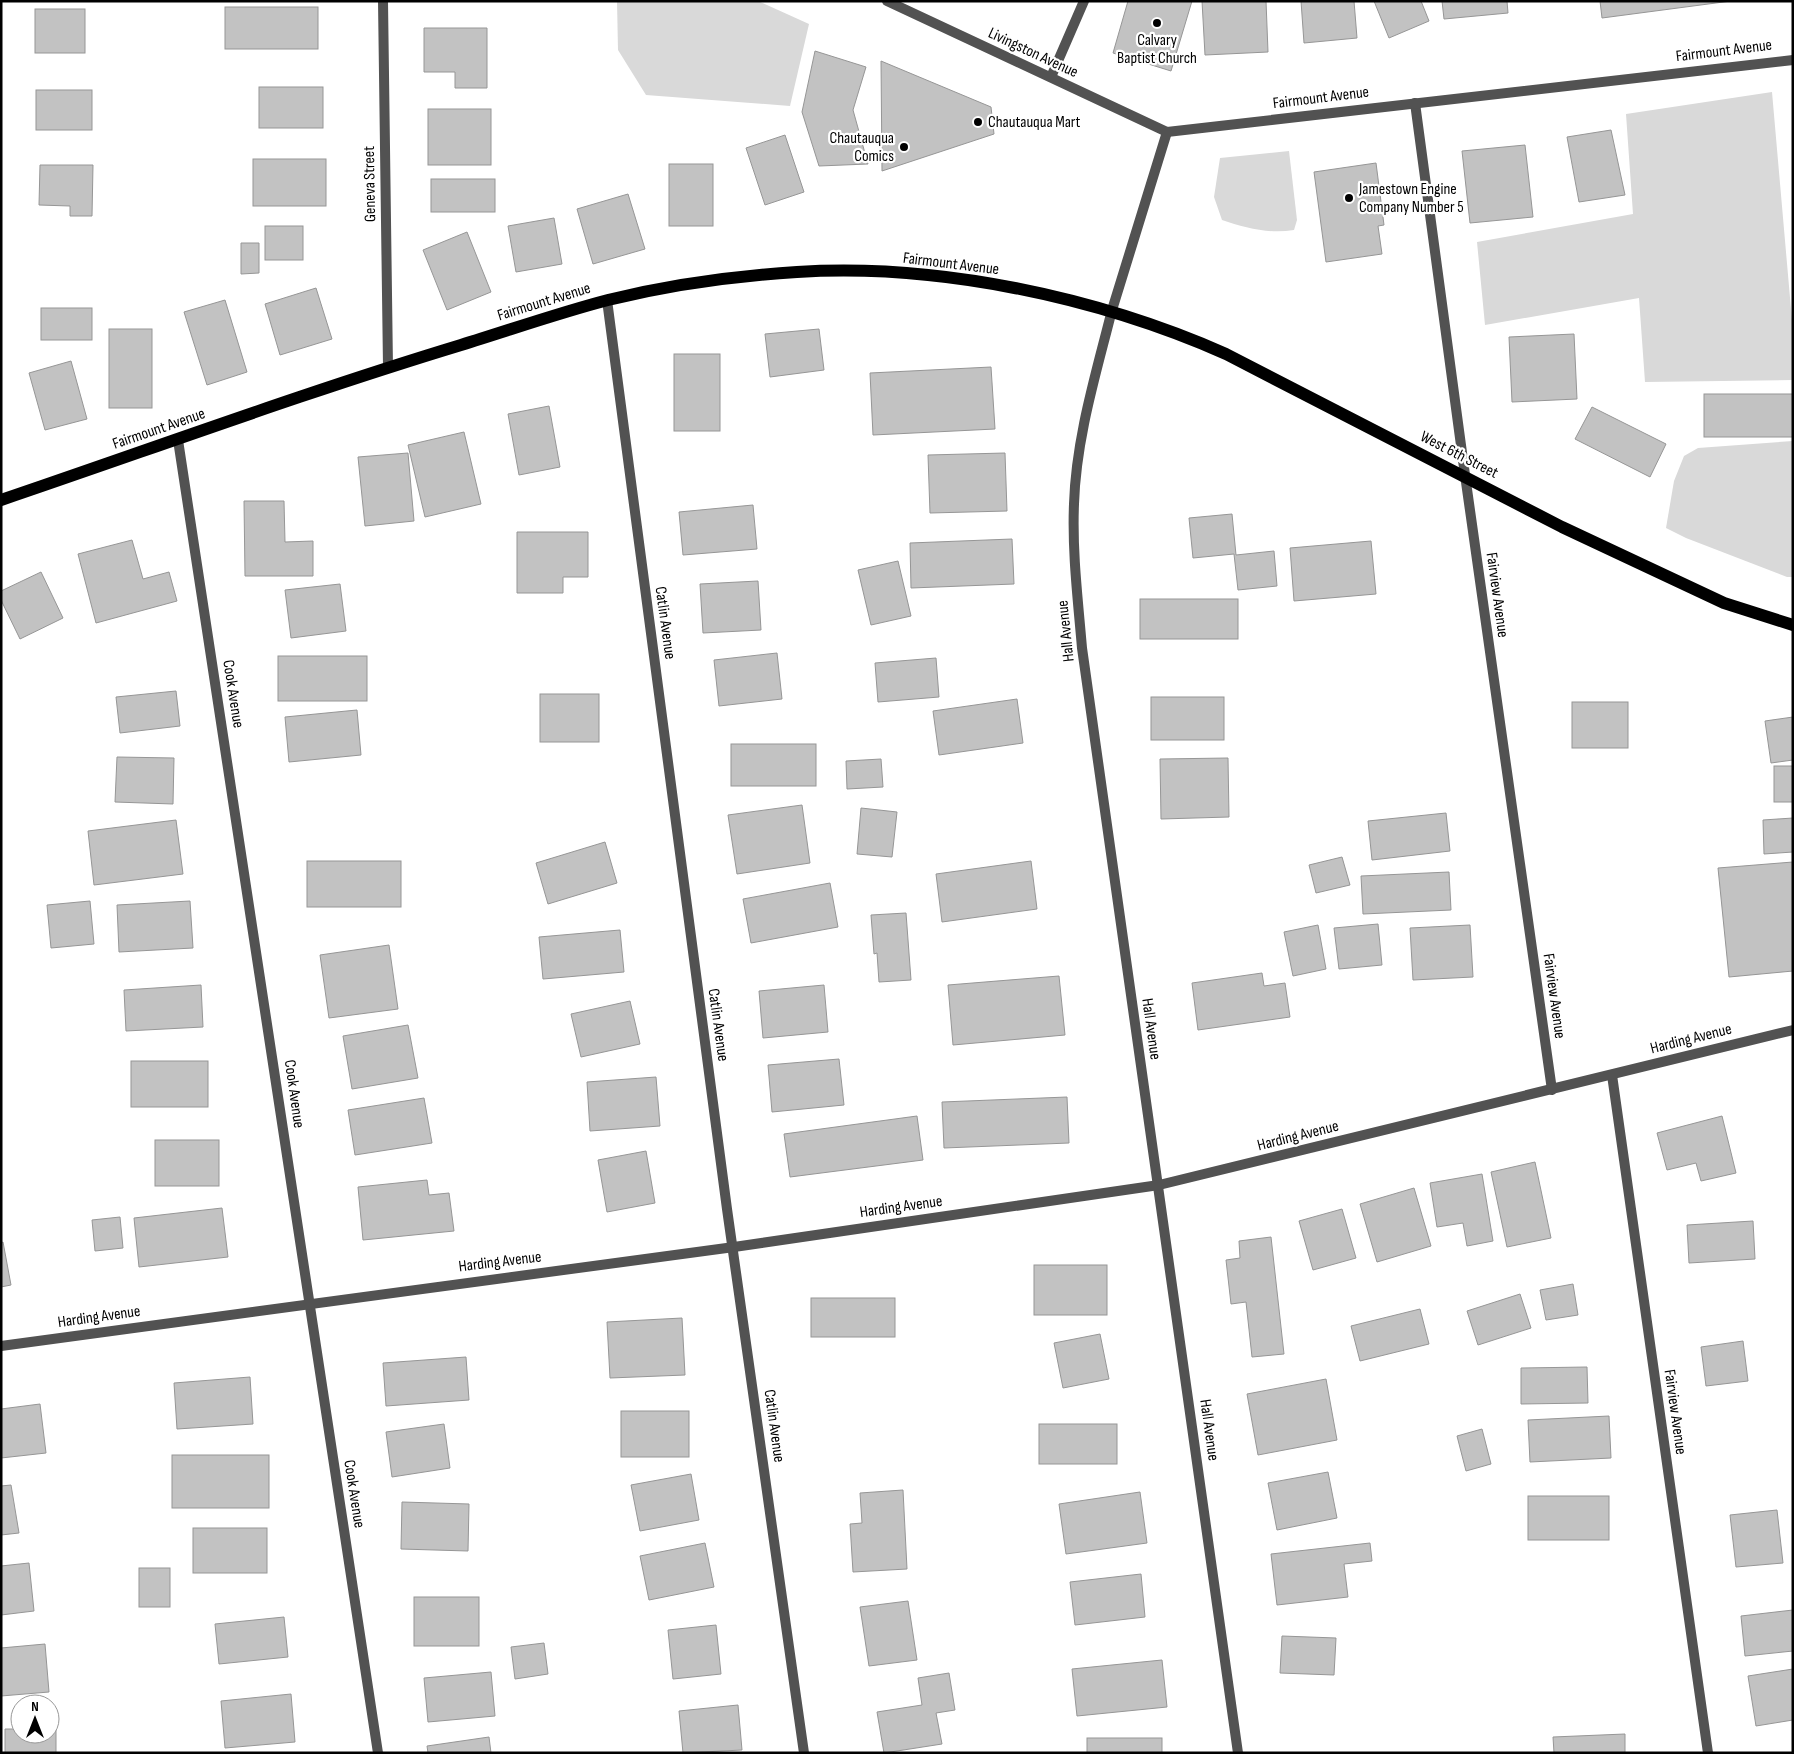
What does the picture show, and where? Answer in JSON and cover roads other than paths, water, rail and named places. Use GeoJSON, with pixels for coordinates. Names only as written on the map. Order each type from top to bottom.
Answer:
{"type":"FeatureCollection","features":[{"type":"Feature","properties":{"kind":"main road","name":"Fairmount Avenue"},"geometry":{"type":"LineString","coordinates":[[1,500],[388,367],[608,300],[758,275],[801,271],[916,273],[977,281],[1112,310]]}},
{"type":"Feature","properties":{"kind":"main road","name":"West 6th Street"},"geometry":{"type":"LineString","coordinates":[[1112,310],[1179,333],[1226,354],[1465,475],[1562,527],[1724,603],[1793,625]]}},
{"type":"Feature","properties":{"kind":"street","name":"Geneva Street"},"geometry":{"type":"LineString","coordinates":[[383,1],[388,367]]}},
{"type":"Feature","properties":{"kind":"street","name":"Livingston Avenue"},"geometry":{"type":"LineString","coordinates":[[887,1],[1167,132]]}},
{"type":"Feature","properties":{"kind":"street"},"geometry":{"type":"LineString","coordinates":[[1051,77],[1084,1]]}},
{"type":"Feature","properties":{"kind":"street","name":"Fairmount Avenue"},"geometry":{"type":"LineString","coordinates":[[1167,132],[1793,60]]}},
{"type":"Feature","properties":{"kind":"street","name":"Fairview Avenue"},"geometry":{"type":"LineString","coordinates":[[1415,103],[1465,475],[1552,1090]]}},
{"type":"Feature","properties":{"kind":"street"},"geometry":{"type":"LineString","coordinates":[[1112,310],[1167,132]]}},
{"type":"Feature","properties":{"kind":"street","name":"Catlin Avenue"},"geometry":{"type":"LineString","coordinates":[[608,300],[734,1247],[804,1753]]}},
{"type":"Feature","properties":{"kind":"street","name":"Hall Avenue"},"geometry":{"type":"LineString","coordinates":[[1112,310],[1086,412],[1079,453],[1074,502],[1073,551],[1082,648],[1238,1753]]}},
{"type":"Feature","properties":{"kind":"street","name":"Cook Avenue"},"geometry":{"type":"LineString","coordinates":[[178,440],[267,1012],[378,1753]]}},
{"type":"Feature","properties":{"kind":"street","name":"Harding Avenue"},"geometry":{"type":"LineString","coordinates":[[1,1346],[309,1302],[734,1247],[1159,1185],[1793,1030]]}},
{"type":"Feature","properties":{"kind":"street","name":"Fairview Avenue"},"geometry":{"type":"LineString","coordinates":[[1612,1075],[1708,1753]]}},
{"type":"Feature","properties":{"kind":"place","name":"Calvary Baptist Church"},"geometry":{"type":"Point","coordinates":[1157,23]}},
{"type":"Feature","properties":{"kind":"place","name":"Chautauqua Mart"},"geometry":{"type":"Point","coordinates":[978,122]}},
{"type":"Feature","properties":{"kind":"place","name":"Chautauqua Comics"},"geometry":{"type":"Point","coordinates":[904,147]}},
{"type":"Feature","properties":{"kind":"place","name":"Jamestown Engine Company Number 5"},"geometry":{"type":"Point","coordinates":[1349,198]}}]}
